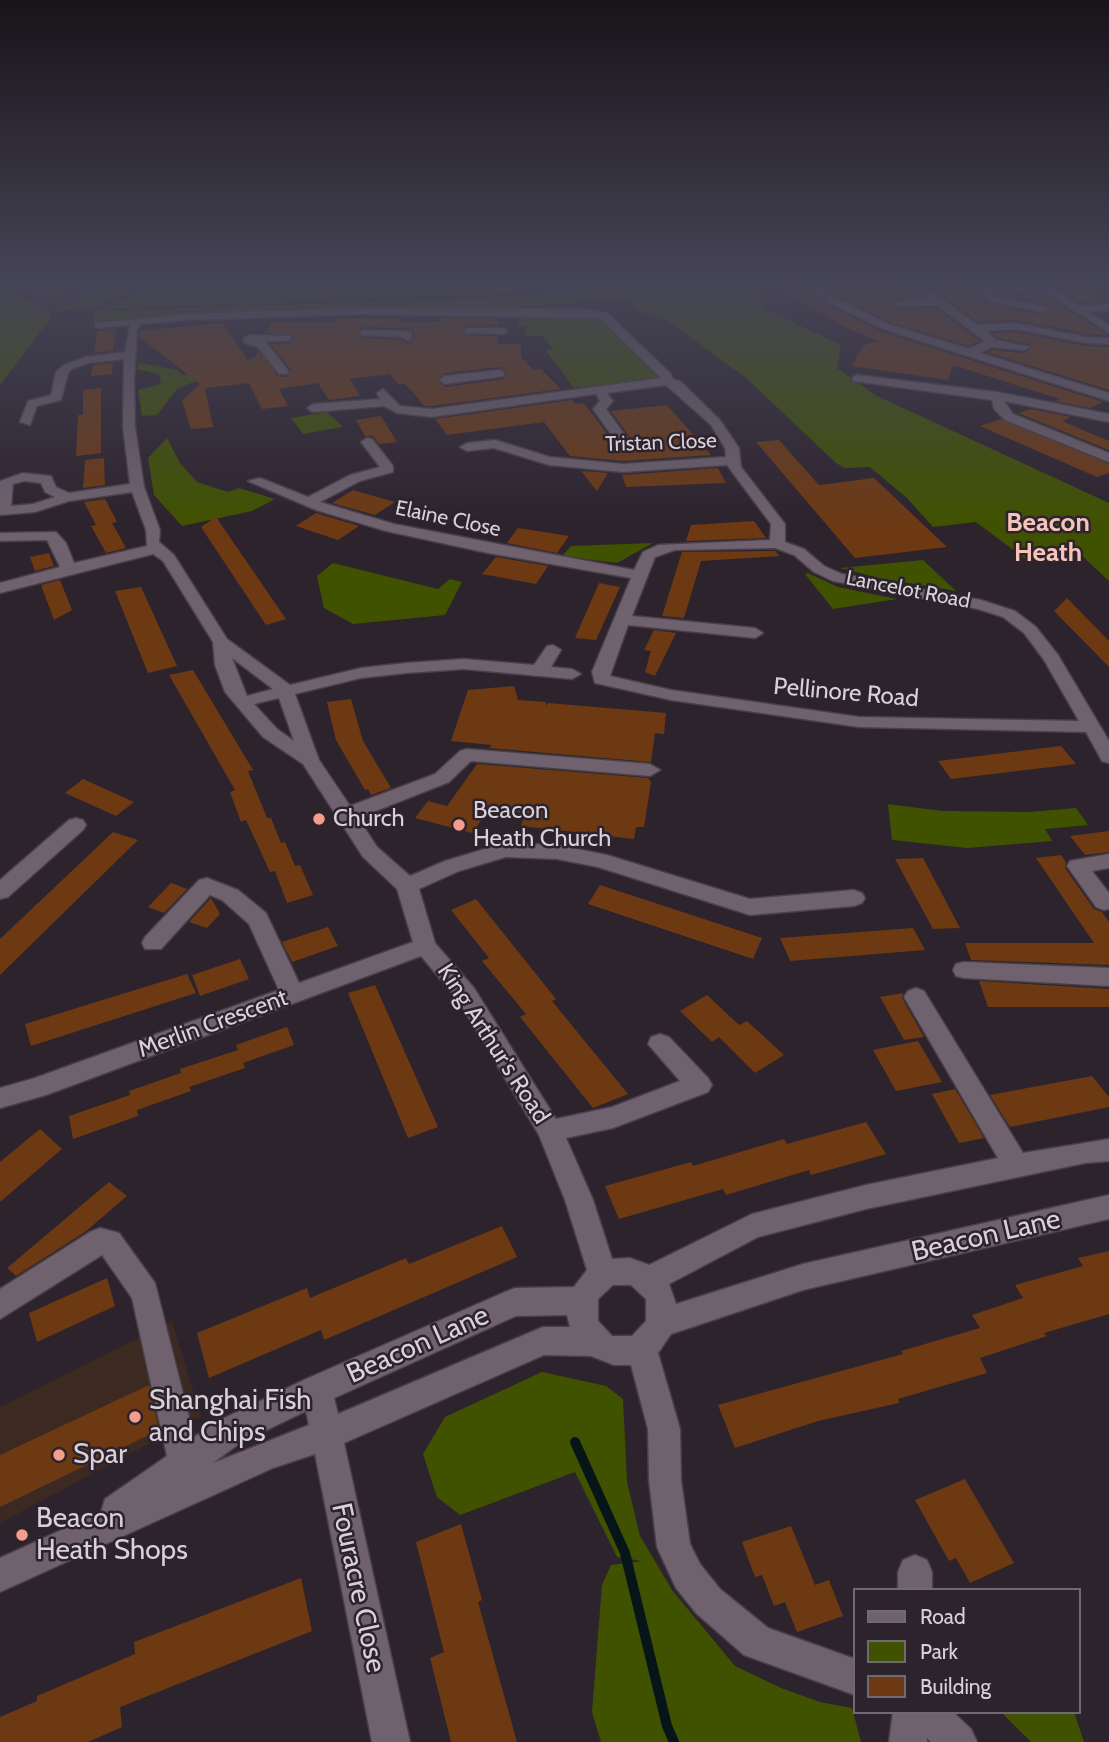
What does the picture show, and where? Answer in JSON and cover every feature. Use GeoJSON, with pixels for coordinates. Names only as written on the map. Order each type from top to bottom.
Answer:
{"type":"FeatureCollection","features":[{"type":"Feature","properties":{"kind":"street"},"geometry":{"type":"LineString","coordinates":[[66,363],[78,363]]}},
{"type":"Feature","properties":{"kind":"street"},"geometry":{"type":"LineString","coordinates":[[131,363],[129,427],[137,487],[153,530],[152,542],[156,549],[169,558],[221,642],[285,690],[310,760],[370,852],[407,886],[452,866],[505,850],[557,852],[600,860],[750,907],[855,898]]}},
{"type":"Feature","properties":{"kind":"street"},"geometry":{"type":"LineString","coordinates":[[276,363],[283,372]]}},
{"type":"Feature","properties":{"kind":"street"},"geometry":{"type":"LineString","coordinates":[[655,363],[666,374],[667,381]]}},
{"type":"Feature","properties":{"kind":"street"},"geometry":{"type":"LineString","coordinates":[[1002,363],[1109,397]]}},
{"type":"Feature","properties":{"kind":"street"},"geometry":{"type":"LineString","coordinates":[[26,422],[32,404],[54,404],[60,393],[62,372],[74,364]]}},
{"type":"Feature","properties":{"kind":"street"},"geometry":{"type":"LineString","coordinates":[[445,380],[498,370],[523,399]]}},
{"type":"Feature","properties":{"kind":"street"},"geometry":{"type":"LineString","coordinates":[[857,379],[883,385],[997,396],[1109,418]]}},
{"type":"Feature","properties":{"kind":"street"},"geometry":{"type":"LineString","coordinates":[[313,408],[385,398],[411,413],[432,413],[598,389],[667,381],[676,384],[716,423],[732,448],[733,461],[778,524],[777,544],[657,549],[649,555],[638,575],[622,620],[755,633]]}},
{"type":"Feature","properties":{"kind":"street"},"geometry":{"type":"LineString","coordinates":[[598,389],[607,401],[599,409],[621,438]]}},
{"type":"Feature","properties":{"kind":"street"},"geometry":{"type":"LineString","coordinates":[[997,396],[1000,409],[1009,417],[1109,458]]}},
{"type":"Feature","properties":{"kind":"street"},"geometry":{"type":"LineString","coordinates":[[309,502],[355,478],[388,469],[367,442]]}},
{"type":"Feature","properties":{"kind":"street","name":"Tristan Close"},"geometry":{"type":"LineString","coordinates":[[467,447],[495,444],[550,461],[623,468],[733,461]]}},
{"type":"Feature","properties":{"kind":"street"},"geometry":{"type":"LineString","coordinates":[[37,476],[44,461]]}},
{"type":"Feature","properties":{"kind":"street"},"geometry":{"type":"LineString","coordinates":[[67,497],[50,489],[46,479],[37,476],[6,482],[2,511],[35,508],[67,497],[137,487]]}},
{"type":"Feature","properties":{"kind":"street","name":"Elaine Close"},"geometry":{"type":"LineString","coordinates":[[255,481],[358,519],[439,539],[638,575]]}},
{"type":"Feature","properties":{"kind":"street"},"geometry":{"type":"LineString","coordinates":[[0,537],[28,528],[51,535],[59,543],[68,569]]}},
{"type":"Feature","properties":{"kind":"street","name":"Lancelot Road"},"geometry":{"type":"LineString","coordinates":[[777,544],[799,552],[819,569],[838,578],[981,605],[1009,614],[1030,630],[1052,659],[1088,727],[1109,757]]}},
{"type":"Feature","properties":{"kind":"street"},"geometry":{"type":"LineString","coordinates":[[0,589],[68,569],[156,549]]}},
{"type":"Feature","properties":{"kind":"street","name":"Pellinore Road"},"geometry":{"type":"LineString","coordinates":[[622,620],[601,672],[601,679],[671,695],[859,722],[1088,727]]}},
{"type":"Feature","properties":{"kind":"street"},"geometry":{"type":"LineString","coordinates":[[221,642],[234,692],[270,733],[310,760]]}},
{"type":"Feature","properties":{"kind":"street"},"geometry":{"type":"LineString","coordinates":[[540,670],[553,650]]}},
{"type":"Feature","properties":{"kind":"street"},"geometry":{"type":"LineString","coordinates":[[242,702],[361,673],[405,668],[464,664],[572,674]]}},
{"type":"Feature","properties":{"kind":"street"},"geometry":{"type":"LineString","coordinates":[[347,815],[442,778],[467,755],[650,770]]}},
{"type":"Feature","properties":{"kind":"street"},"geometry":{"type":"LineString","coordinates":[[0,892],[76,825]]}},
{"type":"Feature","properties":{"kind":"street"},"geometry":{"type":"LineString","coordinates":[[1109,861],[1077,866],[1104,902],[1109,901]]}},
{"type":"Feature","properties":{"kind":"street"},"geometry":{"type":"LineString","coordinates":[[153,943],[207,885],[230,895],[258,919],[293,994]]}},
{"type":"Feature","properties":{"kind":"street","name":"King Arthur's Road"},"geometry":{"type":"LineString","coordinates":[[407,886],[425,946],[466,994],[550,1131],[579,1200],[603,1275]]}},
{"type":"Feature","properties":{"kind":"street","name":"Merlin Crescent"},"geometry":{"type":"LineString","coordinates":[[0,1098],[37,1088],[425,946]]}},
{"type":"Feature","properties":{"kind":"street"},"geometry":{"type":"LineString","coordinates":[[964,970],[1109,977]]}},
{"type":"Feature","properties":{"kind":"street"},"geometry":{"type":"LineString","coordinates":[[916,997],[1016,1166]]}},
{"type":"Feature","properties":{"kind":"street"},"geometry":{"type":"LineString","coordinates":[[550,1131],[613,1117],[699,1085],[660,1044]]}},
{"type":"Feature","properties":{"kind":"street"},"geometry":{"type":"LineString","coordinates":[[647,1281],[752,1226],[866,1197],[1109,1150]]}},
{"type":"Feature","properties":{"kind":"street","name":"Beacon Lane"},"geometry":{"type":"LineString","coordinates":[[652,1335],[803,1278],[1109,1207]]}},
{"type":"Feature","properties":{"kind":"street"},"geometry":{"type":"LineString","coordinates":[[0,1305],[100,1241],[109,1241],[145,1293],[184,1461]]}},
{"type":"Feature","properties":{"kind":"street"},"geometry":{"type":"LineString","coordinates":[[652,1335],[618,1350],[596,1342],[583,1323],[581,1301],[593,1282],[603,1275],[625,1272],[647,1281],[662,1300],[652,1335],[664,1429],[666,1492],[674,1547],[688,1576],[708,1601],[757,1642],[853,1676]]}},
{"type":"Feature","properties":{"kind":"street","name":"Beacon Lane"},"geometry":{"type":"LineString","coordinates":[[88,1533],[184,1461],[229,1432],[317,1390],[515,1302],[581,1301]]}},
{"type":"Feature","properties":{"kind":"street","name":"Beacon Lane"},"geometry":{"type":"LineString","coordinates":[[0,1575],[88,1533],[269,1454],[327,1434],[543,1341],[596,1342]]}},
{"type":"Feature","properties":{"kind":"street","name":"Fouracre Close"},"geometry":{"type":"LineString","coordinates":[[317,1390],[391,1742]]}},
{"type":"Feature","properties":{"kind":"street"},"geometry":{"type":"LineString","coordinates":[[908,1742],[911,1714]]}},
{"type":"Feature","properties":{"kind":"street"},"geometry":{"type":"LineString","coordinates":[[928,1714],[958,1742]]}},
{"type":"Feature","properties":{"kind":"shaded area"},"geometry":{"type":"Polygon","coordinates":[[[172,1321],[201,1416],[0,1523],[0,1407],[172,1321]]]}},
{"type":"Feature","properties":{"kind":"green space"},"geometry":{"type":"Polygon","coordinates":[[[0,363],[16,363],[0,385],[0,363]]]}},
{"type":"Feature","properties":{"kind":"green space"},"geometry":{"type":"Polygon","coordinates":[[[140,363],[178,370],[182,375],[219,371],[239,363],[273,363],[279,371],[203,379],[176,390],[157,415],[142,416],[138,390],[161,384],[159,374],[136,369],[140,363]]]}},
{"type":"Feature","properties":{"kind":"green space"},"geometry":{"type":"Polygon","coordinates":[[[555,363],[649,363],[664,379],[574,388],[555,363]]]}},
{"type":"Feature","properties":{"kind":"green space"},"geometry":{"type":"Polygon","coordinates":[[[726,363],[838,363],[837,368],[875,395],[1109,503],[1109,581],[1078,552],[1024,558],[976,522],[933,527],[907,498],[870,467],[845,468],[836,463],[745,377],[726,363]]]}},
{"type":"Feature","properties":{"kind":"green space"},"geometry":{"type":"Polygon","coordinates":[[[327,412],[343,427],[303,434],[291,418],[327,412]]]}},
{"type":"Feature","properties":{"kind":"green space"},"geometry":{"type":"Polygon","coordinates":[[[167,438],[180,463],[197,482],[228,492],[239,488],[275,499],[252,511],[182,526],[154,495],[148,458],[167,438]]]}},
{"type":"Feature","properties":{"kind":"green space"},"geometry":{"type":"Polygon","coordinates":[[[653,543],[617,563],[562,556],[571,546],[653,543]]]}},
{"type":"Feature","properties":{"kind":"green space"},"geometry":{"type":"Polygon","coordinates":[[[923,560],[956,591],[879,578],[840,568],[923,560]]]}},
{"type":"Feature","properties":{"kind":"green space"},"geometry":{"type":"Polygon","coordinates":[[[333,563],[438,589],[450,579],[462,582],[445,615],[353,624],[324,608],[317,576],[333,563]]]}},
{"type":"Feature","properties":{"kind":"green space"},"geometry":{"type":"Polygon","coordinates":[[[805,574],[838,587],[897,599],[833,609],[805,574]]]}},
{"type":"Feature","properties":{"kind":"green space"},"geometry":{"type":"Polygon","coordinates":[[[888,804],[942,811],[1030,812],[1076,808],[1088,825],[1045,829],[1052,841],[967,848],[892,840],[888,804]]]}},
{"type":"Feature","properties":{"kind":"green space"},"geometry":{"type":"Polygon","coordinates":[[[542,1372],[606,1386],[623,1399],[627,1482],[640,1536],[672,1590],[735,1666],[781,1688],[820,1702],[852,1708],[861,1742],[601,1742],[592,1712],[602,1585],[611,1565],[642,1561],[617,1557],[575,1472],[460,1515],[437,1497],[423,1454],[445,1417],[542,1372]]]}},
{"type":"Feature","properties":{"kind":"green space"},"geometry":{"type":"Polygon","coordinates":[[[1003,1714],[1075,1714],[1084,1742],[1031,1742],[1003,1714]]]}},
{"type":"Feature","properties":{"kind":"building"},"geometry":{"type":"Polygon","coordinates":[[[113,363],[112,374],[91,376],[93,365],[113,363]]]}},
{"type":"Feature","properties":{"kind":"building"},"geometry":{"type":"Polygon","coordinates":[[[173,363],[267,363],[277,376],[287,377],[291,370],[286,363],[527,363],[533,370],[541,369],[561,389],[424,406],[412,391],[404,384],[398,384],[390,374],[350,379],[360,396],[329,400],[318,383],[279,389],[288,406],[262,409],[249,383],[205,388],[213,427],[191,429],[182,401],[200,384],[173,363]],[[500,367],[445,373],[437,381],[445,387],[504,379],[507,372],[500,367]]]}},
{"type":"Feature","properties":{"kind":"building"},"geometry":{"type":"Polygon","coordinates":[[[853,363],[981,363],[1103,402],[1090,408],[1055,401],[1060,399],[953,365],[948,380],[852,366],[853,363]]]}},
{"type":"Feature","properties":{"kind":"building"},"geometry":{"type":"Polygon","coordinates":[[[1023,363],[1109,363],[1109,390],[1023,363]]]}},
{"type":"Feature","properties":{"kind":"building"},"geometry":{"type":"Polygon","coordinates":[[[101,388],[101,453],[76,456],[78,415],[83,415],[83,390],[101,388]]]}},
{"type":"Feature","properties":{"kind":"building"},"geometry":{"type":"Polygon","coordinates":[[[572,400],[575,404],[584,403],[614,443],[620,445],[629,436],[611,411],[667,405],[711,455],[623,461],[570,456],[544,422],[447,435],[435,419],[572,400]]]}},
{"type":"Feature","properties":{"kind":"building"},"geometry":{"type":"Polygon","coordinates":[[[1031,409],[1071,417],[1062,421],[1109,441],[1109,450],[1018,413],[1031,409]]]}},
{"type":"Feature","properties":{"kind":"building"},"geometry":{"type":"Polygon","coordinates":[[[381,416],[397,442],[379,444],[373,436],[365,436],[356,420],[381,416]]]}},
{"type":"Feature","properties":{"kind":"building"},"geometry":{"type":"Polygon","coordinates":[[[1001,419],[1109,464],[1109,473],[1097,477],[980,426],[1001,419]]]}},
{"type":"Feature","properties":{"kind":"building"},"geometry":{"type":"Polygon","coordinates":[[[779,440],[819,485],[874,478],[947,547],[855,558],[756,442],[779,440]]]}},
{"type":"Feature","properties":{"kind":"building"},"geometry":{"type":"Polygon","coordinates":[[[104,458],[105,485],[83,488],[85,460],[104,458]]]}},
{"type":"Feature","properties":{"kind":"building"},"geometry":{"type":"Polygon","coordinates":[[[718,468],[726,483],[626,487],[622,475],[718,468]]]}},
{"type":"Feature","properties":{"kind":"building"},"geometry":{"type":"Polygon","coordinates":[[[581,471],[608,473],[597,491],[581,471]]]}},
{"type":"Feature","properties":{"kind":"building"},"geometry":{"type":"Polygon","coordinates":[[[353,490],[395,502],[375,515],[332,503],[353,490]]]}},
{"type":"Feature","properties":{"kind":"building"},"geometry":{"type":"Polygon","coordinates":[[[105,499],[117,522],[112,523],[126,548],[106,553],[91,526],[96,525],[84,502],[105,499]]]}},
{"type":"Feature","properties":{"kind":"building"},"geometry":{"type":"Polygon","coordinates":[[[316,513],[359,526],[338,540],[296,526],[316,513]]]}},
{"type":"Feature","properties":{"kind":"building"},"geometry":{"type":"Polygon","coordinates":[[[216,517],[286,619],[266,625],[201,527],[216,517]]]}},
{"type":"Feature","properties":{"kind":"building"},"geometry":{"type":"Polygon","coordinates":[[[754,521],[766,538],[686,541],[691,525],[754,521]]]}},
{"type":"Feature","properties":{"kind":"building"},"geometry":{"type":"Polygon","coordinates":[[[518,528],[569,536],[557,553],[507,543],[518,528]]]}},
{"type":"Feature","properties":{"kind":"building"},"geometry":{"type":"Polygon","coordinates":[[[775,551],[780,556],[701,561],[684,618],[662,616],[682,552],[775,551]]]}},
{"type":"Feature","properties":{"kind":"building"},"geometry":{"type":"Polygon","coordinates":[[[49,553],[54,566],[35,571],[30,557],[49,553]]]}},
{"type":"Feature","properties":{"kind":"building"},"geometry":{"type":"Polygon","coordinates":[[[496,557],[548,566],[536,584],[482,574],[496,557]]]}},
{"type":"Feature","properties":{"kind":"building"},"geometry":{"type":"Polygon","coordinates":[[[60,580],[72,610],[54,620],[41,585],[60,580]]]}},
{"type":"Feature","properties":{"kind":"building"},"geometry":{"type":"Polygon","coordinates":[[[599,583],[620,587],[596,640],[575,638],[599,583]]]}},
{"type":"Feature","properties":{"kind":"building"},"geometry":{"type":"Polygon","coordinates":[[[141,587],[177,666],[148,673],[115,591],[141,587]]]}},
{"type":"Feature","properties":{"kind":"building"},"geometry":{"type":"Polygon","coordinates":[[[1067,598],[1109,641],[1109,667],[1054,611],[1067,598]]]}},
{"type":"Feature","properties":{"kind":"building"},"geometry":{"type":"Polygon","coordinates":[[[654,630],[676,633],[655,676],[645,672],[651,651],[644,650],[654,630]]]}},
{"type":"Feature","properties":{"kind":"building"},"geometry":{"type":"Polygon","coordinates":[[[193,670],[253,770],[248,771],[267,818],[271,818],[281,843],[285,842],[295,866],[300,865],[313,895],[287,903],[275,871],[270,872],[246,820],[241,822],[230,792],[235,790],[169,675],[193,670]]]}},
{"type":"Feature","properties":{"kind":"building"},"geometry":{"type":"Polygon","coordinates":[[[514,686],[518,700],[546,702],[546,706],[548,703],[666,713],[664,734],[655,733],[651,762],[489,748],[492,745],[451,741],[468,690],[514,686]]]}},
{"type":"Feature","properties":{"kind":"building"},"geometry":{"type":"Polygon","coordinates":[[[351,699],[363,741],[391,788],[371,795],[368,789],[365,790],[336,740],[327,702],[351,699]]]}},
{"type":"Feature","properties":{"kind":"building"},"geometry":{"type":"Polygon","coordinates":[[[1061,746],[1076,764],[951,779],[938,761],[1061,746]]]}},
{"type":"Feature","properties":{"kind":"building"},"geometry":{"type":"Polygon","coordinates":[[[477,764],[648,778],[651,782],[644,827],[636,827],[634,839],[521,826],[525,814],[492,805],[472,833],[415,818],[428,801],[447,806],[477,764]]]}},
{"type":"Feature","properties":{"kind":"building"},"geometry":{"type":"Polygon","coordinates":[[[83,779],[134,802],[116,816],[65,793],[83,779]]]}},
{"type":"Feature","properties":{"kind":"building"},"geometry":{"type":"Polygon","coordinates":[[[1109,831],[1109,852],[1085,855],[1070,836],[1109,831]]]}},
{"type":"Feature","properties":{"kind":"building"},"geometry":{"type":"Polygon","coordinates":[[[113,832],[138,840],[0,975],[0,939],[113,832]]]}},
{"type":"Feature","properties":{"kind":"building"},"geometry":{"type":"Polygon","coordinates":[[[1061,855],[1066,862],[1065,868],[1094,909],[1102,912],[1109,922],[1109,965],[971,960],[965,943],[1094,943],[1036,858],[1061,855]]]}},
{"type":"Feature","properties":{"kind":"building"},"geometry":{"type":"Polygon","coordinates":[[[923,858],[960,928],[933,929],[895,859],[923,858]]]}},
{"type":"Feature","properties":{"kind":"building"},"geometry":{"type":"Polygon","coordinates":[[[171,883],[187,889],[164,913],[148,907],[171,883]]]}},
{"type":"Feature","properties":{"kind":"building"},"geometry":{"type":"Polygon","coordinates":[[[600,885],[762,938],[753,959],[588,904],[600,885]]]}},
{"type":"Feature","properties":{"kind":"building"},"geometry":{"type":"Polygon","coordinates":[[[211,898],[220,914],[207,928],[189,922],[211,898]]]}},
{"type":"Feature","properties":{"kind":"building"},"geometry":{"type":"Polygon","coordinates":[[[476,899],[556,999],[552,1001],[628,1094],[593,1108],[520,1017],[526,1014],[482,961],[489,958],[451,910],[476,899]]]}},
{"type":"Feature","properties":{"kind":"building"},"geometry":{"type":"Polygon","coordinates":[[[328,927],[338,946],[292,962],[282,942],[328,927]]]}},
{"type":"Feature","properties":{"kind":"building"},"geometry":{"type":"Polygon","coordinates":[[[913,928],[925,950],[790,961],[780,938],[913,928]]]}},
{"type":"Feature","properties":{"kind":"building"},"geometry":{"type":"Polygon","coordinates":[[[240,959],[249,979],[200,996],[192,975],[240,959]]]}},
{"type":"Feature","properties":{"kind":"building"},"geometry":{"type":"Polygon","coordinates":[[[187,974],[196,993],[31,1046],[25,1024],[187,974]]]}},
{"type":"Feature","properties":{"kind":"building"},"geometry":{"type":"Polygon","coordinates":[[[979,981],[1109,989],[1109,1007],[988,1007],[979,981]]]}},
{"type":"Feature","properties":{"kind":"building"},"geometry":{"type":"Polygon","coordinates":[[[375,985],[438,1127],[408,1138],[348,993],[375,985]]]}},
{"type":"Feature","properties":{"kind":"building"},"geometry":{"type":"Polygon","coordinates":[[[903,993],[902,998],[924,1037],[904,1040],[880,997],[903,993]]]}},
{"type":"Feature","properties":{"kind":"building"},"geometry":{"type":"Polygon","coordinates":[[[707,995],[739,1025],[747,1021],[784,1055],[755,1073],[719,1037],[712,1042],[680,1011],[707,995]]]}},
{"type":"Feature","properties":{"kind":"building"},"geometry":{"type":"Polygon","coordinates":[[[287,1027],[294,1045],[243,1063],[245,1068],[189,1087],[191,1091],[137,1110],[138,1116],[73,1139],[69,1116],[130,1095],[129,1091],[181,1073],[180,1069],[238,1050],[236,1045],[287,1027]]]}},
{"type":"Feature","properties":{"kind":"building"},"geometry":{"type":"Polygon","coordinates":[[[918,1041],[942,1082],[896,1091],[873,1050],[918,1041]]]}},
{"type":"Feature","properties":{"kind":"building"},"geometry":{"type":"Polygon","coordinates":[[[1092,1076],[1109,1097],[1109,1107],[1010,1127],[990,1095],[1092,1076]]]}},
{"type":"Feature","properties":{"kind":"building"},"geometry":{"type":"Polygon","coordinates":[[[955,1089],[984,1138],[959,1143],[932,1094],[955,1089]]]}},
{"type":"Feature","properties":{"kind":"building"},"geometry":{"type":"Polygon","coordinates":[[[866,1122],[886,1154],[811,1175],[809,1170],[726,1195],[723,1189],[619,1219],[605,1186],[691,1162],[693,1166],[784,1139],[787,1144],[866,1122]]]}},
{"type":"Feature","properties":{"kind":"building"},"geometry":{"type":"Polygon","coordinates":[[[40,1129],[62,1149],[0,1202],[0,1162],[40,1129]]]}},
{"type":"Feature","properties":{"kind":"building"},"geometry":{"type":"Polygon","coordinates":[[[109,1182],[127,1196],[85,1232],[16,1276],[7,1268],[109,1182]]]}},
{"type":"Feature","properties":{"kind":"building"},"geometry":{"type":"Polygon","coordinates":[[[502,1226],[517,1257],[324,1340],[321,1330],[209,1378],[197,1333],[307,1288],[310,1298],[406,1258],[409,1264],[502,1226]]]}},
{"type":"Feature","properties":{"kind":"building"},"geometry":{"type":"Polygon","coordinates":[[[1109,1251],[1109,1314],[1044,1333],[1047,1336],[980,1358],[987,1373],[898,1399],[899,1403],[818,1421],[735,1448],[718,1405],[903,1354],[901,1351],[980,1328],[972,1315],[1023,1298],[1015,1285],[1083,1266],[1078,1258],[1109,1251]]]}},
{"type":"Feature","properties":{"kind":"building"},"geometry":{"type":"Polygon","coordinates":[[[107,1278],[115,1306],[37,1342],[29,1313],[107,1278]]]}},
{"type":"Feature","properties":{"kind":"building"},"geometry":{"type":"Polygon","coordinates":[[[149,1385],[159,1430],[0,1507],[0,1455],[149,1385]]]}},
{"type":"Feature","properties":{"kind":"building"},"geometry":{"type":"Polygon","coordinates":[[[965,1479],[1014,1563],[970,1583],[956,1558],[949,1561],[915,1500],[965,1479]]]}},
{"type":"Feature","properties":{"kind":"building"},"geometry":{"type":"Polygon","coordinates":[[[461,1524],[482,1600],[478,1602],[517,1742],[451,1742],[430,1658],[444,1652],[416,1542],[461,1524]]]}},
{"type":"Feature","properties":{"kind":"building"},"geometry":{"type":"Polygon","coordinates":[[[791,1526],[815,1585],[829,1580],[843,1616],[797,1632],[785,1602],[774,1606],[762,1575],[755,1577],[742,1542],[791,1526]]]}},
{"type":"Feature","properties":{"kind":"building"},"geometry":{"type":"Polygon","coordinates":[[[301,1578],[312,1631],[120,1707],[122,1727],[88,1742],[0,1742],[0,1717],[37,1701],[37,1696],[135,1654],[134,1642],[301,1578]]]}},
{"type":"Feature","properties":{"kind":"waterway"},"geometry":{"type":"LineString","coordinates":[[575,1442],[625,1553],[667,1726],[674,1742]]}},
{"type":"Feature","properties":{"kind":"place","name":"Church"},"geometry":{"type":"Point","coordinates":[319,819]}},
{"type":"Feature","properties":{"kind":"place","name":"Beacon Heath Church"},"geometry":{"type":"Point","coordinates":[459,825]}},
{"type":"Feature","properties":{"kind":"place","name":"Shanghai Fish and Chips"},"geometry":{"type":"Point","coordinates":[135,1417]}},
{"type":"Feature","properties":{"kind":"place","name":"Spar"},"geometry":{"type":"Point","coordinates":[59,1455]}},
{"type":"Feature","properties":{"kind":"place","name":"Beacon Heath Shops"},"geometry":{"type":"Point","coordinates":[22,1535]}},
{"type":"Feature","properties":{"kind":"district","name":"Beacon Heath"},"geometry":{"type":"Point","coordinates":[1048,538]}}]}
